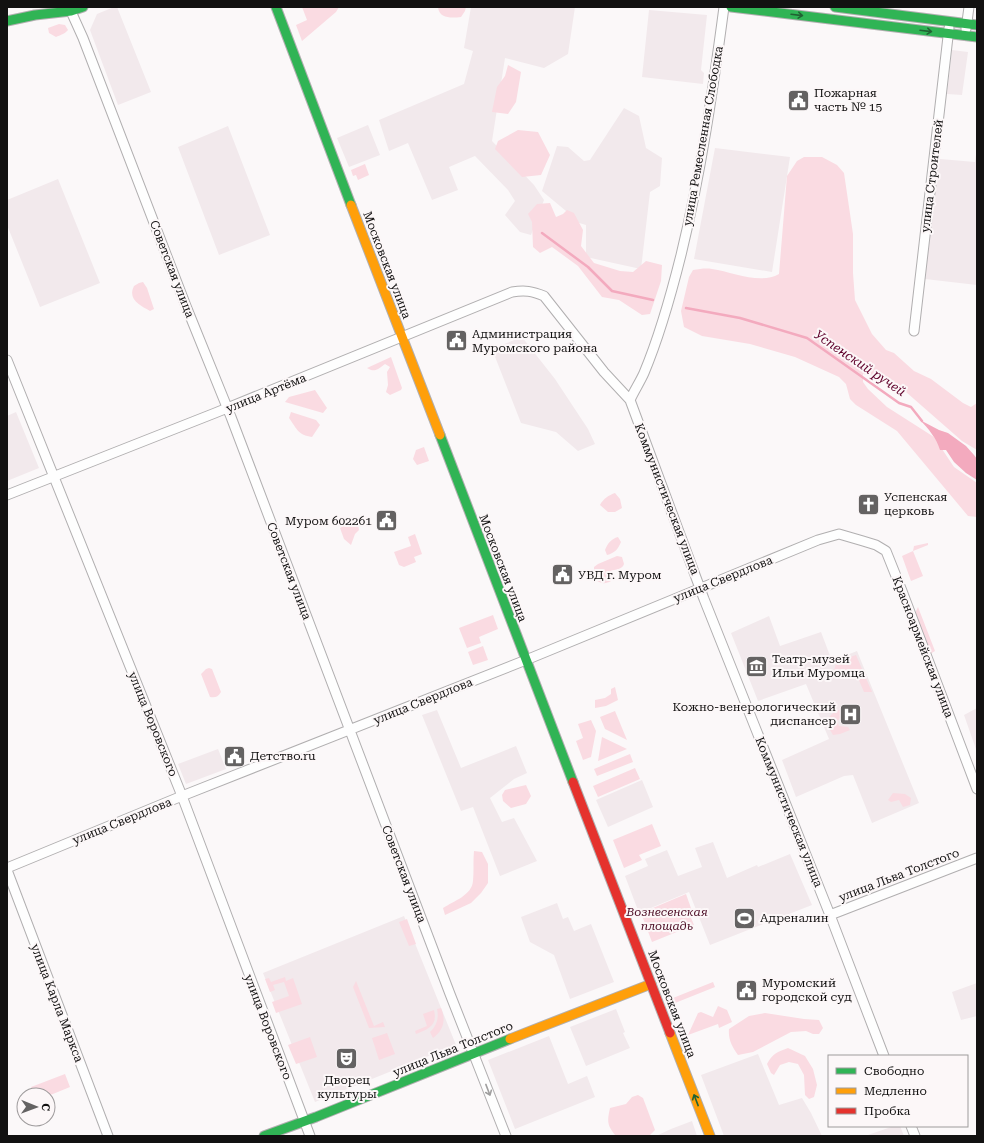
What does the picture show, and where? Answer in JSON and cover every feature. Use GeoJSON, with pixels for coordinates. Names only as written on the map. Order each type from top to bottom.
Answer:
{"type":"FeatureCollection","features":[{"type":"Feature","properties":{"kind":"street"},"geometry":{"type":"LineString","coordinates":[[7,21],[82,7]]}},
{"type":"Feature","properties":{"kind":"street","name":"Московская улица"},"geometry":{"type":"LineString","coordinates":[[276,7],[710,1136]]}},
{"type":"Feature","properties":{"kind":"street","name":"улица Ремесленная Слободка"},"geometry":{"type":"LineString","coordinates":[[630,400],[644,374],[658,335],[674,284],[692,211],[711,99],[724,7]]}},
{"type":"Feature","properties":{"kind":"street"},"geometry":{"type":"LineString","coordinates":[[731,7],[977,37]]}},
{"type":"Feature","properties":{"kind":"street"},"geometry":{"type":"LineString","coordinates":[[835,7],[977,24]]}},
{"type":"Feature","properties":{"kind":"street"},"geometry":{"type":"LineString","coordinates":[[965,36],[969,7]]}},
{"type":"Feature","properties":{"kind":"street","name":"Советская улица"},"geometry":{"type":"LineString","coordinates":[[70,9],[83,38],[186,306],[227,408],[450,994],[506,1136]]}},
{"type":"Feature","properties":{"kind":"street","name":"улица Строителей"},"geometry":{"type":"LineString","coordinates":[[914,331],[950,21]]}},
{"type":"Feature","properties":{"kind":"street","name":"улица Артёма"},"geometry":{"type":"LineString","coordinates":[[7,495],[215,413],[512,292],[524,290]]}},
{"type":"Feature","properties":{"kind":"street","name":"Коммунистическая улица"},"geometry":{"type":"LineString","coordinates":[[524,290],[532,291],[544,296],[604,372],[630,400],[700,589],[830,915],[884,1055]]}},
{"type":"Feature","properties":{"kind":"street","name":"улица Воровского"},"geometry":{"type":"LineString","coordinates":[[7,360],[182,796],[310,1136]]}},
{"type":"Feature","properties":{"kind":"street","name":"улица Свердлова"},"geometry":{"type":"LineString","coordinates":[[7,869],[182,796],[526,660],[818,540],[839,534]]}},
{"type":"Feature","properties":{"kind":"street","name":"Красноармейская улица"},"geometry":{"type":"LineString","coordinates":[[839,534],[870,543],[886,551],[977,789]]}},
{"type":"Feature","properties":{"kind":"street","name":"улица Льва Толстого"},"geometry":{"type":"LineString","coordinates":[[830,915],[977,858]]}},
{"type":"Feature","properties":{"kind":"street","name":"улица Карла Маркса"},"geometry":{"type":"LineString","coordinates":[[7,869],[108,1136]]}},
{"type":"Feature","properties":{"kind":"street","name":"улица Льва Толстого"},"geometry":{"type":"LineString","coordinates":[[264,1136],[651,984]]}},
{"type":"Feature","properties":{"kind":"shaded area"},"geometry":{"type":"Polygon","coordinates":[[[117,7],[151,92],[118,105],[90,30],[97,14],[117,7]]]}},
{"type":"Feature","properties":{"kind":"shaded area"},"geometry":{"type":"Polygon","coordinates":[[[471,7],[575,7],[568,54],[544,68],[505,58],[492,141],[534,185],[544,200],[531,235],[520,232],[505,215],[515,201],[508,190],[475,156],[449,167],[458,190],[432,200],[408,143],[389,151],[379,120],[464,84],[473,51],[464,48],[471,7]]]}},
{"type":"Feature","properties":{"kind":"shaded area"},"geometry":{"type":"Polygon","coordinates":[[[649,10],[707,15],[701,70],[704,73],[703,84],[642,77],[649,10]]]}},
{"type":"Feature","properties":{"kind":"shaded area"},"geometry":{"type":"Polygon","coordinates":[[[952,50],[968,52],[962,95],[947,94],[952,50]]]}},
{"type":"Feature","properties":{"kind":"shaded area"},"geometry":{"type":"Polygon","coordinates":[[[624,108],[639,116],[646,148],[662,158],[660,186],[650,192],[641,269],[586,257],[586,225],[566,219],[566,211],[542,191],[557,146],[568,147],[584,161],[590,160],[624,108]]]}},
{"type":"Feature","properties":{"kind":"shaded area"},"geometry":{"type":"Polygon","coordinates":[[[368,125],[380,155],[349,167],[337,138],[368,125]]]}},
{"type":"Feature","properties":{"kind":"shaded area"},"geometry":{"type":"Polygon","coordinates":[[[228,126],[270,235],[219,255],[178,147],[228,126]]]}},
{"type":"Feature","properties":{"kind":"shaded area"},"geometry":{"type":"Polygon","coordinates":[[[977,147],[977,285],[925,279],[940,159],[975,162],[977,147]]]}},
{"type":"Feature","properties":{"kind":"shaded area"},"geometry":{"type":"Polygon","coordinates":[[[715,148],[790,157],[772,272],[694,259],[715,148]]]}},
{"type":"Feature","properties":{"kind":"shaded area"},"geometry":{"type":"Polygon","coordinates":[[[58,179],[100,283],[40,307],[7,225],[7,200],[58,179]]]}},
{"type":"Feature","properties":{"kind":"shaded area"},"geometry":{"type":"Polygon","coordinates":[[[522,337],[555,379],[588,429],[595,444],[578,451],[556,432],[521,423],[492,349],[522,337]]]}},
{"type":"Feature","properties":{"kind":"shaded area"},"geometry":{"type":"Polygon","coordinates":[[[16,412],[39,468],[7,481],[7,416],[16,412]]]}},
{"type":"Feature","properties":{"kind":"shaded area"},"geometry":{"type":"Polygon","coordinates":[[[920,420],[948,433],[966,446],[977,459],[977,480],[966,473],[954,462],[946,450],[940,450],[932,434],[920,420]]]}},
{"type":"Feature","properties":{"kind":"shaded area"},"geometry":{"type":"Polygon","coordinates":[[[769,616],[780,646],[821,632],[832,661],[857,651],[919,803],[872,823],[853,775],[844,776],[796,797],[782,760],[829,739],[806,684],[758,701],[731,633],[769,616]]]}},
{"type":"Feature","properties":{"kind":"shaded area"},"geometry":{"type":"Polygon","coordinates":[[[977,708],[977,752],[964,715],[977,708]]]}},
{"type":"Feature","properties":{"kind":"shaded area"},"geometry":{"type":"Polygon","coordinates":[[[437,710],[461,768],[516,746],[527,773],[514,779],[490,798],[502,822],[514,818],[537,861],[500,876],[473,807],[461,811],[422,715],[437,710]]]}},
{"type":"Feature","properties":{"kind":"shaded area"},"geometry":{"type":"Polygon","coordinates":[[[218,749],[226,769],[186,784],[178,764],[218,749]]]}},
{"type":"Feature","properties":{"kind":"shaded area"},"geometry":{"type":"Polygon","coordinates":[[[642,780],[653,807],[608,827],[596,800],[642,780]]]}},
{"type":"Feature","properties":{"kind":"shaded area"},"geometry":{"type":"Polygon","coordinates":[[[713,842],[727,878],[757,865],[758,867],[790,854],[812,905],[710,945],[689,892],[639,913],[625,876],[648,866],[645,859],[667,850],[678,876],[702,867],[695,848],[713,842]]]}},
{"type":"Feature","properties":{"kind":"shaded area"},"geometry":{"type":"Polygon","coordinates":[[[557,903],[563,919],[568,917],[574,931],[591,924],[614,982],[570,999],[554,955],[530,942],[521,917],[557,903]]]}},
{"type":"Feature","properties":{"kind":"shaded area"},"geometry":{"type":"Polygon","coordinates":[[[404,916],[456,1045],[315,1102],[263,973],[404,916]]]}},
{"type":"Feature","properties":{"kind":"shaded area"},"geometry":{"type":"Polygon","coordinates":[[[977,983],[977,1016],[961,1020],[952,992],[977,983]]]}},
{"type":"Feature","properties":{"kind":"shaded area"},"geometry":{"type":"Polygon","coordinates":[[[616,1009],[625,1032],[623,1033],[630,1048],[586,1066],[570,1027],[616,1009]]]}},
{"type":"Feature","properties":{"kind":"shaded area"},"geometry":{"type":"Polygon","coordinates":[[[549,1036],[568,1084],[587,1076],[595,1097],[515,1129],[488,1060],[549,1036]]]}},
{"type":"Feature","properties":{"kind":"shaded area"},"geometry":{"type":"Polygon","coordinates":[[[758,1054],[779,1105],[802,1098],[822,1136],[724,1136],[701,1075],[758,1054]]]}},
{"type":"Feature","properties":{"kind":"shaded area"},"geometry":{"type":"Polygon","coordinates":[[[692,1121],[697,1136],[656,1136],[671,1129],[692,1121]]]}},
{"type":"Feature","properties":{"kind":"shaded area"},"geometry":{"type":"Polygon","coordinates":[[[891,1127],[900,1127],[904,1136],[865,1136],[891,1127]]]}},
{"type":"Feature","properties":{"kind":"green space"},"geometry":{"type":"Polygon","coordinates":[[[302,7],[339,7],[336,12],[302,41],[296,25],[307,20],[302,7]]]}},
{"type":"Feature","properties":{"kind":"green space"},"geometry":{"type":"Polygon","coordinates":[[[438,7],[466,7],[461,17],[454,18],[443,16],[438,7]]]}},
{"type":"Feature","properties":{"kind":"green space"},"geometry":{"type":"Polygon","coordinates":[[[59,24],[65,25],[68,30],[56,37],[49,33],[48,28],[59,24]]]}},
{"type":"Feature","properties":{"kind":"green space"},"geometry":{"type":"Polygon","coordinates":[[[508,65],[521,72],[516,102],[508,114],[492,112],[497,87],[505,76],[508,65]]]}},
{"type":"Feature","properties":{"kind":"green space"},"geometry":{"type":"Polygon","coordinates":[[[518,130],[538,132],[550,155],[541,175],[522,177],[495,149],[498,141],[518,130]]]}},
{"type":"Feature","properties":{"kind":"green space"},"geometry":{"type":"Polygon","coordinates":[[[804,157],[822,157],[837,165],[844,173],[853,234],[855,300],[872,334],[886,350],[894,353],[914,371],[931,379],[963,403],[971,407],[977,403],[977,450],[962,441],[906,392],[883,378],[863,374],[863,382],[868,389],[887,407],[934,437],[954,467],[977,483],[977,517],[968,516],[897,431],[856,405],[850,399],[846,384],[839,377],[795,357],[750,344],[702,336],[684,327],[681,311],[689,277],[693,270],[712,269],[755,278],[772,277],[779,274],[787,176],[797,161],[804,157]]]}},
{"type":"Feature","properties":{"kind":"green space"},"geometry":{"type":"Polygon","coordinates":[[[365,164],[369,175],[358,180],[356,175],[353,176],[351,170],[365,164]]]}},
{"type":"Feature","properties":{"kind":"green space"},"geometry":{"type":"Polygon","coordinates":[[[550,203],[556,217],[563,214],[567,210],[574,213],[583,230],[581,246],[594,263],[620,271],[633,272],[646,261],[662,265],[661,281],[650,314],[642,315],[619,300],[602,297],[578,266],[552,247],[540,253],[533,247],[532,222],[528,214],[537,204],[550,203]]]}},
{"type":"Feature","properties":{"kind":"green space"},"geometry":{"type":"Polygon","coordinates":[[[143,282],[147,288],[154,309],[150,311],[136,302],[132,295],[134,286],[143,282]]]}},
{"type":"Feature","properties":{"kind":"green space"},"geometry":{"type":"Polygon","coordinates":[[[391,357],[402,388],[401,390],[390,395],[386,392],[388,385],[387,372],[390,367],[385,364],[374,370],[367,368],[391,357]]]}},
{"type":"Feature","properties":{"kind":"green space"},"geometry":{"type":"Polygon","coordinates":[[[315,390],[327,408],[323,413],[285,402],[289,397],[315,390]]]}},
{"type":"Feature","properties":{"kind":"green space"},"geometry":{"type":"Polygon","coordinates":[[[291,412],[316,420],[320,425],[312,437],[304,435],[296,428],[289,418],[291,412]]]}},
{"type":"Feature","properties":{"kind":"green space"},"geometry":{"type":"Polygon","coordinates":[[[424,447],[429,461],[417,465],[413,459],[416,450],[424,447]]]}},
{"type":"Feature","properties":{"kind":"green space"},"geometry":{"type":"Polygon","coordinates":[[[615,493],[620,499],[622,508],[615,512],[608,512],[600,505],[606,498],[615,493]]]}},
{"type":"Feature","properties":{"kind":"green space"},"geometry":{"type":"Polygon","coordinates":[[[357,519],[359,530],[355,534],[351,545],[344,539],[340,528],[357,519]]]}},
{"type":"Feature","properties":{"kind":"green space"},"geometry":{"type":"Polygon","coordinates":[[[415,534],[422,554],[414,557],[416,562],[404,567],[399,565],[394,552],[411,546],[408,537],[415,534]]]}},
{"type":"Feature","properties":{"kind":"green space"},"geometry":{"type":"Polygon","coordinates":[[[618,537],[621,542],[619,547],[614,552],[607,555],[605,550],[607,545],[618,537]]]}},
{"type":"Feature","properties":{"kind":"green space"},"geometry":{"type":"Polygon","coordinates":[[[928,543],[928,545],[913,551],[914,546],[928,543]]]}},
{"type":"Feature","properties":{"kind":"green space"},"geometry":{"type":"Polygon","coordinates":[[[913,551],[923,576],[911,581],[902,556],[913,551]]]}},
{"type":"Feature","properties":{"kind":"green space"},"geometry":{"type":"Polygon","coordinates":[[[617,556],[622,557],[624,564],[620,568],[610,571],[611,581],[604,583],[596,580],[594,567],[617,556]]]}},
{"type":"Feature","properties":{"kind":"green space"},"geometry":{"type":"Polygon","coordinates":[[[918,607],[935,651],[930,654],[915,613],[918,607]]]}},
{"type":"Feature","properties":{"kind":"green space"},"geometry":{"type":"Polygon","coordinates":[[[493,615],[498,629],[479,637],[481,643],[467,648],[459,628],[493,615]]]}},
{"type":"Feature","properties":{"kind":"green space"},"geometry":{"type":"Polygon","coordinates":[[[483,646],[488,660],[473,665],[468,652],[483,646]]]}},
{"type":"Feature","properties":{"kind":"green space"},"geometry":{"type":"Polygon","coordinates":[[[856,655],[872,692],[864,692],[858,678],[851,671],[844,675],[837,675],[834,670],[837,661],[856,655]]]}},
{"type":"Feature","properties":{"kind":"green space"},"geometry":{"type":"Polygon","coordinates":[[[209,668],[212,669],[221,692],[215,697],[210,697],[201,674],[209,668]]]}},
{"type":"Feature","properties":{"kind":"green space"},"geometry":{"type":"Polygon","coordinates":[[[615,687],[618,700],[606,706],[595,708],[595,700],[605,698],[611,694],[611,689],[615,687]]]}},
{"type":"Feature","properties":{"kind":"green space"},"geometry":{"type":"Polygon","coordinates":[[[841,709],[845,714],[837,721],[839,726],[848,727],[850,730],[833,735],[827,725],[827,719],[834,712],[841,709]]]}},
{"type":"Feature","properties":{"kind":"green space"},"geometry":{"type":"Polygon","coordinates":[[[615,711],[627,740],[605,729],[600,717],[615,711]]]}},
{"type":"Feature","properties":{"kind":"green space"},"geometry":{"type":"Polygon","coordinates":[[[591,720],[596,731],[591,757],[583,760],[576,741],[583,738],[578,724],[591,720]]]}},
{"type":"Feature","properties":{"kind":"green space"},"geometry":{"type":"Polygon","coordinates":[[[602,737],[627,749],[598,761],[602,737]]]}},
{"type":"Feature","properties":{"kind":"green space"},"geometry":{"type":"Polygon","coordinates":[[[630,754],[633,762],[597,776],[594,769],[630,754]]]}},
{"type":"Feature","properties":{"kind":"green space"},"geometry":{"type":"Polygon","coordinates":[[[635,768],[640,779],[598,797],[593,786],[635,768]]]}},
{"type":"Feature","properties":{"kind":"green space"},"geometry":{"type":"Polygon","coordinates":[[[526,785],[531,796],[526,804],[511,808],[503,801],[502,795],[505,790],[526,785]]]}},
{"type":"Feature","properties":{"kind":"green space"},"geometry":{"type":"Polygon","coordinates":[[[893,793],[905,794],[911,798],[910,805],[903,807],[899,800],[891,802],[888,800],[893,793]]]}},
{"type":"Feature","properties":{"kind":"green space"},"geometry":{"type":"Polygon","coordinates":[[[652,824],[661,846],[639,855],[642,860],[624,868],[613,840],[652,824]]]}},
{"type":"Feature","properties":{"kind":"green space"},"geometry":{"type":"Polygon","coordinates":[[[474,851],[482,852],[488,864],[488,883],[471,903],[445,915],[443,908],[466,894],[472,886],[474,851]]]}},
{"type":"Feature","properties":{"kind":"green space","name":"Вознесенская площадь"},"geometry":{"type":"Polygon","coordinates":[[[686,894],[692,911],[689,913],[694,925],[652,942],[641,913],[686,894]]]}},
{"type":"Feature","properties":{"kind":"green space"},"geometry":{"type":"Polygon","coordinates":[[[407,919],[416,944],[409,946],[399,922],[407,919]]]}},
{"type":"Feature","properties":{"kind":"green space"},"geometry":{"type":"Polygon","coordinates":[[[285,977],[286,981],[293,978],[302,1004],[276,1013],[272,1002],[289,996],[284,982],[273,985],[275,990],[270,992],[265,979],[269,978],[271,982],[285,977]]]}},
{"type":"Feature","properties":{"kind":"green space"},"geometry":{"type":"Polygon","coordinates":[[[356,981],[374,1026],[383,1022],[385,1027],[369,1028],[353,987],[356,981]]]}},
{"type":"Feature","properties":{"kind":"green space"},"geometry":{"type":"Polygon","coordinates":[[[713,982],[715,987],[675,1003],[673,998],[713,982]]]}},
{"type":"Feature","properties":{"kind":"green space"},"geometry":{"type":"Polygon","coordinates":[[[718,1006],[727,1010],[732,1022],[719,1028],[718,1024],[688,1035],[698,1013],[701,1012],[713,1017],[718,1006]]]}},
{"type":"Feature","properties":{"kind":"green space"},"geometry":{"type":"Polygon","coordinates":[[[441,1008],[444,1021],[440,1032],[433,1038],[430,1032],[437,1021],[437,1009],[441,1008]]]}},
{"type":"Feature","properties":{"kind":"green space"},"geometry":{"type":"Polygon","coordinates":[[[434,1010],[435,1020],[431,1026],[416,1034],[415,1031],[427,1026],[423,1014],[434,1010]]]}},
{"type":"Feature","properties":{"kind":"green space"},"geometry":{"type":"Polygon","coordinates":[[[765,1013],[819,1020],[823,1028],[819,1034],[813,1034],[806,1031],[791,1032],[753,1052],[738,1055],[731,1043],[729,1029],[749,1016],[765,1013]]]}},
{"type":"Feature","properties":{"kind":"green space"},"geometry":{"type":"Polygon","coordinates":[[[387,1033],[395,1054],[379,1060],[372,1038],[387,1033]]]}},
{"type":"Feature","properties":{"kind":"green space"},"geometry":{"type":"Polygon","coordinates":[[[310,1037],[317,1057],[296,1064],[288,1045],[310,1037]]]}},
{"type":"Feature","properties":{"kind":"green space"},"geometry":{"type":"Polygon","coordinates":[[[788,1048],[805,1056],[813,1069],[817,1085],[814,1097],[809,1099],[805,1095],[804,1075],[798,1064],[789,1062],[780,1065],[774,1075],[771,1073],[767,1064],[771,1057],[788,1048]]]}},
{"type":"Feature","properties":{"kind":"green space"},"geometry":{"type":"Polygon","coordinates":[[[65,1074],[70,1087],[56,1093],[56,1087],[31,1087],[65,1074]]]}},
{"type":"Feature","properties":{"kind":"green space"},"geometry":{"type":"Polygon","coordinates":[[[638,1095],[643,1098],[655,1130],[649,1136],[616,1136],[608,1123],[610,1108],[626,1104],[632,1097],[638,1095]]]}},
{"type":"Feature","properties":{"kind":"waterway","name":"Успенский ручей"},"geometry":{"type":"LineString","coordinates":[[542,233],[588,267],[612,291],[653,300]]}},
{"type":"Feature","properties":{"kind":"waterway","name":"Успенский ручей"},"geometry":{"type":"LineString","coordinates":[[686,308],[740,318],[807,338],[899,403],[911,407],[922,421]]}},
{"type":"Feature","properties":{"kind":"traffic: fast"},"geometry":{"type":"LineString","coordinates":[[7,21],[35,15],[71,11],[83,7]]}},
{"type":"Feature","properties":{"kind":"traffic: fast"},"geometry":{"type":"LineString","coordinates":[[276,7],[351,205]]}},
{"type":"Feature","properties":{"kind":"traffic: fast"},"geometry":{"type":"LineString","coordinates":[[731,7],[977,37]]}},
{"type":"Feature","properties":{"kind":"traffic: fast"},"geometry":{"type":"LineString","coordinates":[[835,7],[977,25]]}},
{"type":"Feature","properties":{"kind":"traffic: fast"},"geometry":{"type":"LineString","coordinates":[[440,435],[573,782]]}},
{"type":"Feature","properties":{"kind":"traffic: fast"},"geometry":{"type":"LineString","coordinates":[[264,1136],[316,1117],[510,1039]]}},
{"type":"Feature","properties":{"kind":"traffic: slow"},"geometry":{"type":"LineString","coordinates":[[351,205],[440,435]]}},
{"type":"Feature","properties":{"kind":"traffic: slow"},"geometry":{"type":"LineString","coordinates":[[510,1039],[651,984]]}},
{"type":"Feature","properties":{"kind":"traffic: slow"},"geometry":{"type":"LineString","coordinates":[[670,1033],[710,1136]]}},
{"type":"Feature","properties":{"kind":"traffic: jam"},"geometry":{"type":"LineString","coordinates":[[573,782],[670,1033]]}},
{"type":"Feature","properties":{"kind":"place","name":"Пожарная часть № 15"},"geometry":{"type":"Point","coordinates":[799,100]}},
{"type":"Feature","properties":{"kind":"place","name":"Администрация Муромского района"},"geometry":{"type":"Point","coordinates":[457,341]}},
{"type":"Feature","properties":{"kind":"place","name":"Успенская церковь"},"geometry":{"type":"Point","coordinates":[868,504]}},
{"type":"Feature","properties":{"kind":"place","name":"Муром 602261"},"geometry":{"type":"Point","coordinates":[387,521]}},
{"type":"Feature","properties":{"kind":"place","name":"УВД г. Муром"},"geometry":{"type":"Point","coordinates":[562,575]}},
{"type":"Feature","properties":{"kind":"place","name":"Театр-музей Ильи Муромца"},"geometry":{"type":"Point","coordinates":[756,666]}},
{"type":"Feature","properties":{"kind":"place","name":"Кожно-венерологический диспансер"},"geometry":{"type":"Point","coordinates":[851,714]}},
{"type":"Feature","properties":{"kind":"place","name":"Детство.ru"},"geometry":{"type":"Point","coordinates":[234,756]}},
{"type":"Feature","properties":{"kind":"place","name":"Адреналин"},"geometry":{"type":"Point","coordinates":[745,918]}},
{"type":"Feature","properties":{"kind":"place","name":"Муромский городской суд"},"geometry":{"type":"Point","coordinates":[747,990]}},
{"type":"Feature","properties":{"kind":"place","name":"Дворец культуры"},"geometry":{"type":"Point","coordinates":[347,1059]}}]}
